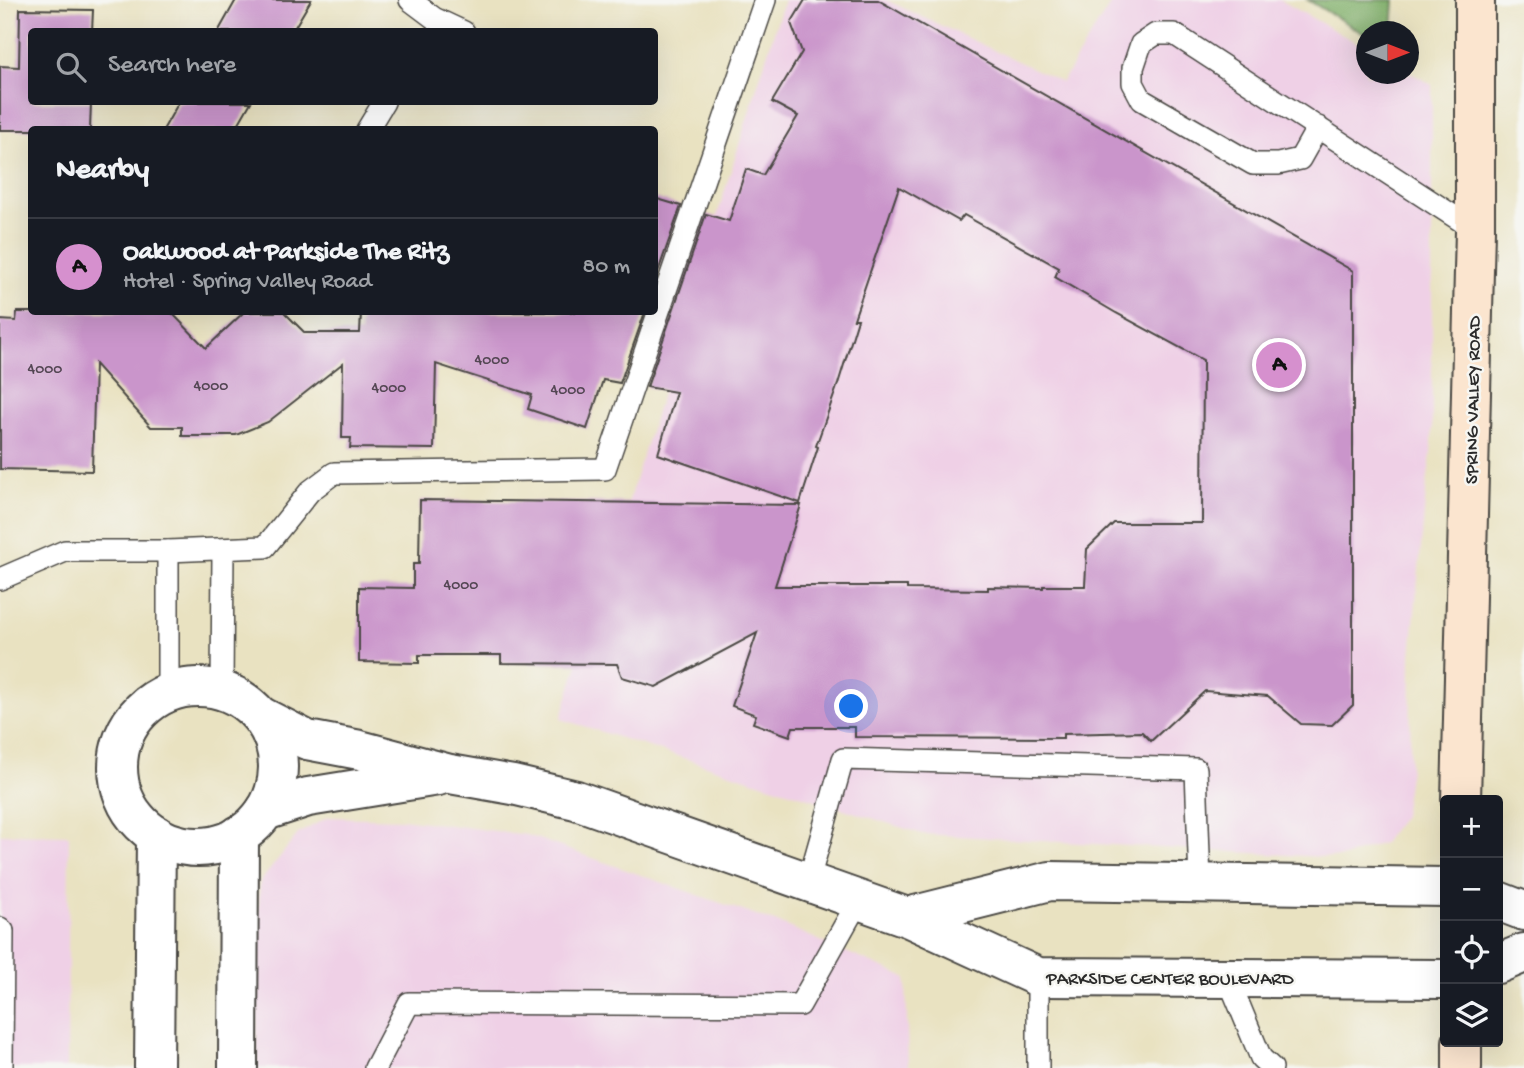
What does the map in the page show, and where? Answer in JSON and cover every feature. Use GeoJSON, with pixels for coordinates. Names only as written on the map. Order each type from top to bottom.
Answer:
{"type":"FeatureCollection","features":[{"type":"Feature","properties":{"kind":"main road","name":"SPRING VALLEY ROAD"},"geometry":{"type":"LineString","coordinates":[[1461,795],[1475,230],[1475,0]]}},
{"type":"Feature","properties":{"kind":"main road"},"geometry":{"type":"LineString","coordinates":[[1462,1047],[1462,1068]]}},
{"type":"Feature","properties":{"kind":"street"},"geometry":{"type":"LineString","coordinates":[[198,687],[222,690],[242,700],[260,716],[272,736],[277,758],[276,785],[252,823],[222,844],[194,848],[168,842],[144,828],[127,806],[119,780],[119,752],[129,726],[147,705],[171,691],[198,687]]}},
{"type":"Feature","properties":{"kind":"street","name":"PARKSIDE CENTER BOULEVARD"},"geometry":{"type":"LineString","coordinates":[[260,716],[307,740],[576,800],[907,917],[1038,977],[1440,979]]}},
{"type":"Feature","properties":{"kind":"street","name":"PARKSIDE CENTER BOULEVARD"},"geometry":{"type":"LineString","coordinates":[[252,823],[308,797],[450,774]]}},
{"type":"Feature","properties":{"kind":"street"},"geometry":{"type":"LineString","coordinates":[[237,1068],[252,823]]}},
{"type":"Feature","properties":{"kind":"street"},"geometry":{"type":"LineString","coordinates":[[155,1068],[156,835]]}},
{"type":"Feature","properties":{"kind":"street"},"geometry":{"type":"LineString","coordinates":[[907,917],[1050,881],[1440,887]]}},
{"type":"Feature","properties":{"kind":"street"},"geometry":{"type":"LineString","coordinates":[[1503,903],[1524,911]]}},
{"type":"Feature","properties":{"kind":"street"},"geometry":{"type":"LineString","coordinates":[[1503,962],[1524,953]]}},
{"type":"Feature","properties":{"kind":"lane"},"geometry":{"type":"LineString","coordinates":[[410,0],[430,25]]}},
{"type":"Feature","properties":{"kind":"lane"},"geometry":{"type":"LineString","coordinates":[[658,314],[765,0]]}},
{"type":"Feature","properties":{"kind":"lane"},"geometry":{"type":"LineString","coordinates":[[1318,127],[1300,159],[1278,164],[1253,164],[1142,100],[1133,83],[1133,68],[1141,44],[1156,34],[1174,34],[1318,127],[1475,230]]}},
{"type":"Feature","properties":{"kind":"lane"},"geometry":{"type":"LineString","coordinates":[[369,126],[382,105]]}},
{"type":"Feature","properties":{"kind":"lane"},"geometry":{"type":"LineString","coordinates":[[0,579],[65,551],[265,548],[310,491],[334,474],[605,469],[658,315]]}},
{"type":"Feature","properties":{"kind":"lane"},"geometry":{"type":"LineString","coordinates":[[222,690],[223,550]]}},
{"type":"Feature","properties":{"kind":"lane"},"geometry":{"type":"LineString","coordinates":[[168,551],[168,694]]}},
{"type":"Feature","properties":{"kind":"lane"},"geometry":{"type":"LineString","coordinates":[[808,883],[843,759],[1196,769],[1199,883]]}},
{"type":"Feature","properties":{"kind":"lane"},"geometry":{"type":"LineString","coordinates":[[375,1068],[409,1003],[800,1004],[859,900]]}},
{"type":"Feature","properties":{"kind":"lane"},"geometry":{"type":"LineString","coordinates":[[0,928],[3,931],[2,1068]]}},
{"type":"Feature","properties":{"kind":"lane"},"geometry":{"type":"LineString","coordinates":[[1038,977],[1038,1068]]}},
{"type":"Feature","properties":{"kind":"lane"},"geometry":{"type":"LineString","coordinates":[[1228,978],[1261,1058],[1272,1068]]}},
{"type":"Feature","properties":{"kind":"shaded area"},"geometry":{"type":"Polygon","coordinates":[[[784,0],[886,0],[1062,82],[1113,0],[1280,0],[1356,42],[1356,84],[1419,84],[1419,78],[1432,85],[1432,445],[1411,655],[1410,768],[1403,816],[1383,843],[1341,858],[922,834],[561,719],[784,0]]]}},
{"type":"Feature","properties":{"kind":"shaded area"},"geometry":{"type":"Polygon","coordinates":[[[328,817],[402,819],[527,835],[786,926],[906,978],[908,1068],[257,1068],[260,882],[298,834],[328,817]]]}},
{"type":"Feature","properties":{"kind":"shaded area"},"geometry":{"type":"Polygon","coordinates":[[[0,834],[69,835],[67,1068],[0,1068],[0,834]]]}},
{"type":"Feature","properties":{"kind":"green space"},"geometry":{"type":"Polygon","coordinates":[[[1308,0],[1394,0],[1393,21],[1356,21],[1356,29],[1308,0]]]}},
{"type":"Feature","properties":{"kind":"building"},"geometry":{"type":"Polygon","coordinates":[[[236,0],[311,0],[294,28],[220,28],[236,0]]]}},
{"type":"Feature","properties":{"kind":"building"},"geometry":{"type":"Polygon","coordinates":[[[805,0],[878,0],[1353,271],[1353,705],[1332,725],[1301,724],[1268,696],[1205,691],[1151,741],[1142,732],[1063,734],[1063,738],[855,737],[855,727],[793,727],[790,736],[753,723],[756,715],[732,706],[757,633],[656,687],[622,677],[617,664],[501,663],[501,655],[419,655],[419,663],[359,662],[359,587],[413,588],[413,564],[419,564],[420,500],[801,505],[775,586],[907,586],[907,589],[988,590],[988,587],[1085,586],[1087,549],[1114,523],[1202,523],[1203,360],[1055,277],[1059,268],[964,215],[959,221],[899,187],[854,319],[858,319],[800,503],[658,454],[676,392],[647,387],[706,214],[729,221],[746,169],[763,175],[798,116],[772,102],[802,52],[791,23],[805,0]]]}},
{"type":"Feature","properties":{"kind":"building"},"geometry":{"type":"Polygon","coordinates":[[[20,9],[93,10],[92,28],[28,28],[28,105],[91,105],[90,126],[28,126],[28,130],[0,130],[0,66],[19,67],[20,9]]]}},
{"type":"Feature","properties":{"kind":"building"},"geometry":{"type":"Polygon","coordinates":[[[177,105],[249,105],[237,126],[165,126],[177,105]]]}},
{"type":"Feature","properties":{"kind":"building"},"geometry":{"type":"Polygon","coordinates":[[[658,199],[681,206],[658,272],[658,199]]]}},
{"type":"Feature","properties":{"kind":"building"},"geometry":{"type":"Polygon","coordinates":[[[17,312],[28,312],[28,315],[174,315],[206,348],[241,315],[287,315],[305,333],[360,333],[361,315],[644,315],[620,383],[603,380],[587,429],[528,409],[532,395],[436,364],[434,449],[350,448],[351,438],[342,438],[343,363],[268,422],[236,435],[223,436],[182,436],[182,427],[151,427],[95,364],[92,471],[0,469],[0,320],[16,321],[17,312]]]}},
{"type":"Feature","properties":{"kind":"place","name":"Oakwood at Parkside The Ritz"},"geometry":{"type":"Point","coordinates":[1279,365]}}]}
